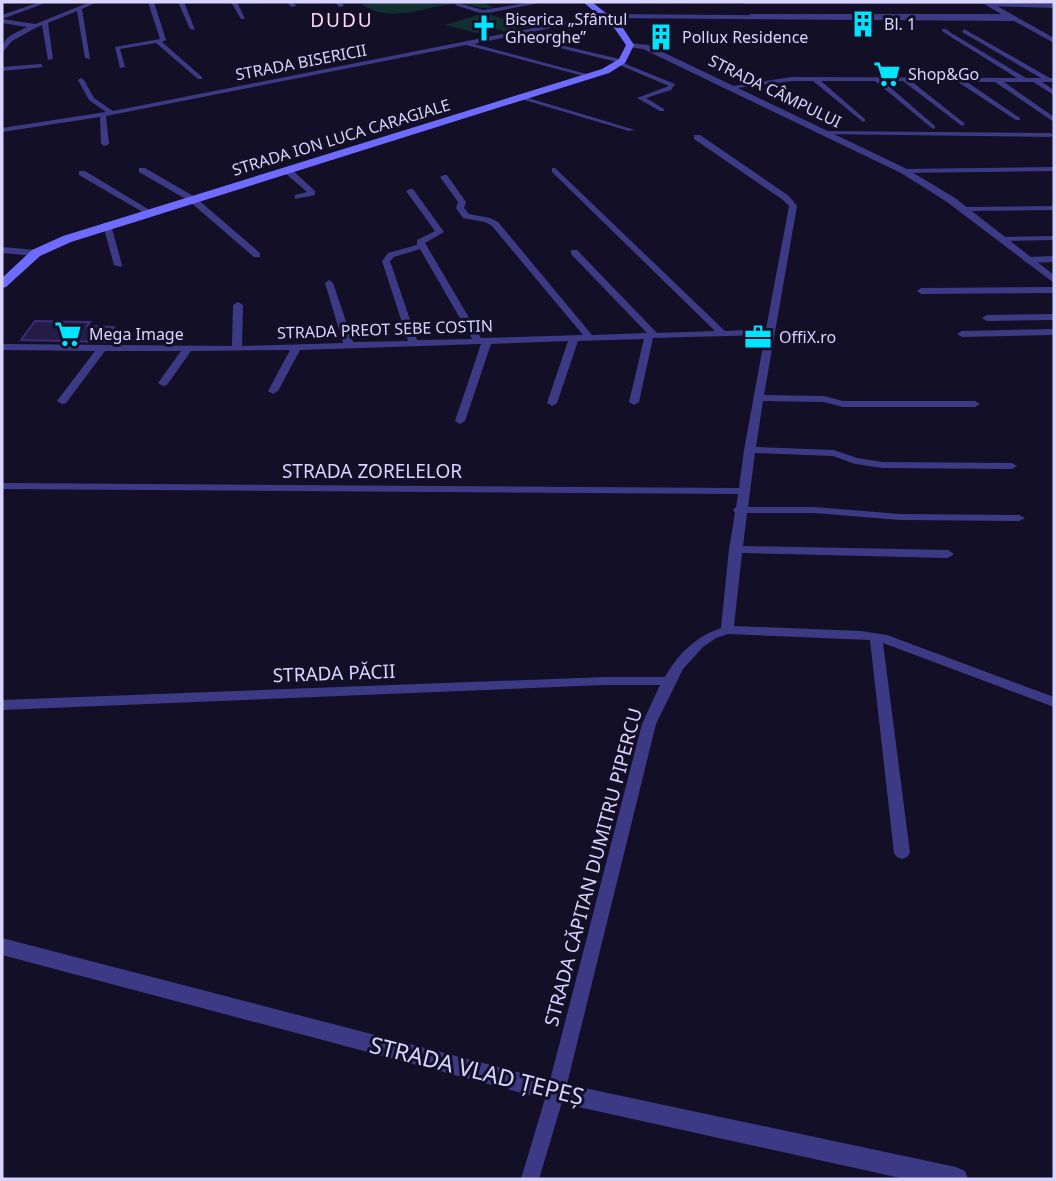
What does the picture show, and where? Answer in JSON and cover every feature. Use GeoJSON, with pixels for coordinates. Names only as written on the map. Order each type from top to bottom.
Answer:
{"type":"FeatureCollection","features":[{"type":"Feature","properties":{"kind":"main road"},"geometry":{"type":"LineString","coordinates":[[587,2],[622,31],[629,45],[629,52],[621,62]]}},
{"type":"Feature","properties":{"kind":"main road","name":"STRADA ION LUCA CARAGIALE"},"geometry":{"type":"LineString","coordinates":[[2,284],[36,253],[107,225],[523,98],[591,76],[621,62]]}},
{"type":"Feature","properties":{"kind":"street"},"geometry":{"type":"LineString","coordinates":[[2,19],[45,2]]}},
{"type":"Feature","properties":{"kind":"street"},"geometry":{"type":"LineString","coordinates":[[2,51],[13,36],[94,2]]}},
{"type":"Feature","properties":{"kind":"street"},"geometry":{"type":"LineString","coordinates":[[122,67],[117,48],[164,39],[151,2]]}},
{"type":"Feature","properties":{"kind":"street"},"geometry":{"type":"LineString","coordinates":[[181,2],[193,29]]}},
{"type":"Feature","properties":{"kind":"street"},"geometry":{"type":"LineString","coordinates":[[234,2],[243,18]]}},
{"type":"Feature","properties":{"kind":"street"},"geometry":{"type":"LineString","coordinates":[[458,5],[483,12],[541,2]]}},
{"type":"Feature","properties":{"kind":"street"},"geometry":{"type":"LineString","coordinates":[[744,2],[987,3],[1054,6]]}},
{"type":"Feature","properties":{"kind":"street"},"geometry":{"type":"LineString","coordinates":[[987,3],[1054,41]]}},
{"type":"Feature","properties":{"kind":"street"},"geometry":{"type":"LineString","coordinates":[[79,7],[88,58]]}},
{"type":"Feature","properties":{"kind":"street"},"geometry":{"type":"LineString","coordinates":[[607,16],[1015,19]]}},
{"type":"Feature","properties":{"kind":"street","name":"STRADA BISERICII"},"geometry":{"type":"LineString","coordinates":[[2,130],[103,116],[607,16]]}},
{"type":"Feature","properties":{"kind":"street"},"geometry":{"type":"LineString","coordinates":[[2,19],[35,26]]}},
{"type":"Feature","properties":{"kind":"street"},"geometry":{"type":"LineString","coordinates":[[830,20],[1015,19]]}},
{"type":"Feature","properties":{"kind":"street"},"geometry":{"type":"LineString","coordinates":[[45,22],[50,59]]}},
{"type":"Feature","properties":{"kind":"street"},"geometry":{"type":"LineString","coordinates":[[944,30],[1025,80]]}},
{"type":"Feature","properties":{"kind":"street"},"geometry":{"type":"LineString","coordinates":[[964,31],[1052,80]]}},
{"type":"Feature","properties":{"kind":"street"},"geometry":{"type":"LineString","coordinates":[[508,35],[621,62],[673,85],[670,89],[640,98],[662,110]]}},
{"type":"Feature","properties":{"kind":"street"},"geometry":{"type":"LineString","coordinates":[[158,42],[200,78]]}},
{"type":"Feature","properties":{"kind":"street"},"geometry":{"type":"LineString","coordinates":[[464,43],[591,76]]}},
{"type":"Feature","properties":{"kind":"street","name":"STRADA CÂMPULUI"},"geometry":{"type":"LineString","coordinates":[[629,45],[645,47],[904,171],[963,209],[1027,260],[1052,276]]}},
{"type":"Feature","properties":{"kind":"street"},"geometry":{"type":"LineString","coordinates":[[2,69],[41,66]]}},
{"type":"Feature","properties":{"kind":"street"},"geometry":{"type":"LineString","coordinates":[[730,87],[775,80],[815,79],[1052,80]]}},
{"type":"Feature","properties":{"kind":"street"},"geometry":{"type":"LineString","coordinates":[[815,79],[863,120]]}},
{"type":"Feature","properties":{"kind":"street"},"geometry":{"type":"LineString","coordinates":[[876,79],[933,127]]}},
{"type":"Feature","properties":{"kind":"street"},"geometry":{"type":"LineString","coordinates":[[904,79],[962,124]]}},
{"type":"Feature","properties":{"kind":"street"},"geometry":{"type":"LineString","coordinates":[[960,79],[1018,119]]}},
{"type":"Feature","properties":{"kind":"street"},"geometry":{"type":"LineString","coordinates":[[81,80],[92,99],[113,114]]}},
{"type":"Feature","properties":{"kind":"street"},"geometry":{"type":"LineString","coordinates":[[996,80],[1054,120]]}},
{"type":"Feature","properties":{"kind":"street"},"geometry":{"type":"LineString","coordinates":[[1035,80],[1054,93]]}},
{"type":"Feature","properties":{"kind":"street"},"geometry":{"type":"LineString","coordinates":[[523,98],[631,130]]}},
{"type":"Feature","properties":{"kind":"street"},"geometry":{"type":"LineString","coordinates":[[103,116],[105,144]]}},
{"type":"Feature","properties":{"kind":"street"},"geometry":{"type":"LineString","coordinates":[[825,133],[1050,135]]}},
{"type":"Feature","properties":{"kind":"street"},"geometry":{"type":"LineString","coordinates":[[697,137],[792,202],[739,510],[727,630],[876,637],[913,647],[1054,702]]}},
{"type":"Feature","properties":{"kind":"street","name":"STRADA CÂMPULUI"},"geometry":{"type":"LineString","coordinates":[[904,171],[1054,169]]}},
{"type":"Feature","properties":{"kind":"street"},"geometry":{"type":"LineString","coordinates":[[142,170],[192,199],[257,255]]}},
{"type":"Feature","properties":{"kind":"street"},"geometry":{"type":"LineString","coordinates":[[287,170],[312,193],[298,197]]}},
{"type":"Feature","properties":{"kind":"street"},"geometry":{"type":"LineString","coordinates":[[555,170],[722,333]]}},
{"type":"Feature","properties":{"kind":"street"},"geometry":{"type":"LineString","coordinates":[[82,173],[149,212]]}},
{"type":"Feature","properties":{"kind":"street"},"geometry":{"type":"LineString","coordinates":[[444,177],[462,202],[460,208],[466,216],[495,224],[590,338]]}},
{"type":"Feature","properties":{"kind":"street"},"geometry":{"type":"LineString","coordinates":[[410,191],[440,232],[419,241],[483,341],[460,421]]}},
{"type":"Feature","properties":{"kind":"street"},"geometry":{"type":"LineString","coordinates":[[963,209],[1054,208]]}},
{"type":"Feature","properties":{"kind":"street"},"geometry":{"type":"LineString","coordinates":[[107,225],[118,265]]}},
{"type":"Feature","properties":{"kind":"street"},"geometry":{"type":"LineString","coordinates":[[1000,239],[1054,238]]}},
{"type":"Feature","properties":{"kind":"street"},"geometry":{"type":"LineString","coordinates":[[414,344],[386,261],[391,255],[422,246]]}},
{"type":"Feature","properties":{"kind":"street"},"geometry":{"type":"LineString","coordinates":[[2,250],[36,253]]}},
{"type":"Feature","properties":{"kind":"street"},"geometry":{"type":"LineString","coordinates":[[574,252],[652,336],[634,401]]}},
{"type":"Feature","properties":{"kind":"street"},"geometry":{"type":"LineString","coordinates":[[1027,260],[1054,260]]}},
{"type":"Feature","properties":{"kind":"street"},"geometry":{"type":"LineString","coordinates":[[329,283],[349,346]]}},
{"type":"Feature","properties":{"kind":"street"},"geometry":{"type":"LineString","coordinates":[[921,292],[1054,290]]}},
{"type":"Feature","properties":{"kind":"street"},"geometry":{"type":"LineString","coordinates":[[237,349],[238,305]]}},
{"type":"Feature","properties":{"kind":"street"},"geometry":{"type":"LineString","coordinates":[[987,318],[1054,317]]}},
{"type":"Feature","properties":{"kind":"street","name":"STRADA PREOT SEBE COSTIN"},"geometry":{"type":"LineString","coordinates":[[2,347],[296,348],[768,332]]}},
{"type":"Feature","properties":{"kind":"street"},"geometry":{"type":"LineString","coordinates":[[962,334],[1054,332]]}},
{"type":"Feature","properties":{"kind":"street"},"geometry":{"type":"LineString","coordinates":[[552,403],[574,338]]}},
{"type":"Feature","properties":{"kind":"street"},"geometry":{"type":"LineString","coordinates":[[62,401],[102,348]]}},
{"type":"Feature","properties":{"kind":"street"},"geometry":{"type":"LineString","coordinates":[[273,391],[296,348]]}},
{"type":"Feature","properties":{"kind":"street"},"geometry":{"type":"LineString","coordinates":[[163,383],[188,349]]}},
{"type":"Feature","properties":{"kind":"street"},"geometry":{"type":"LineString","coordinates":[[758,398],[824,399],[843,404],[975,404]]}},
{"type":"Feature","properties":{"kind":"street"},"geometry":{"type":"LineString","coordinates":[[749,450],[834,453],[855,461],[883,465],[1012,466]]}},
{"type":"Feature","properties":{"kind":"street","name":"STRADA ZORELELOR"},"geometry":{"type":"LineString","coordinates":[[2,486],[742,491]]}},
{"type":"Feature","properties":{"kind":"street"},"geometry":{"type":"LineString","coordinates":[[739,510],[841,511],[900,517],[1019,518]]}},
{"type":"Feature","properties":{"kind":"street"},"geometry":{"type":"LineString","coordinates":[[735,550],[948,554]]}},
{"type":"Feature","properties":{"kind":"street","name":"STRADA CĂPITAN DUMITRU PIPERCU"},"geometry":{"type":"LineString","coordinates":[[530,1179],[556,1092],[649,724],[668,681],[683,658],[700,640],[727,630]]}},
{"type":"Feature","properties":{"kind":"street"},"geometry":{"type":"LineString","coordinates":[[876,637],[902,853]]}},
{"type":"Feature","properties":{"kind":"street","name":"STRADA PĂCII"},"geometry":{"type":"LineString","coordinates":[[2,705],[604,681],[668,681]]}},
{"type":"Feature","properties":{"kind":"street","name":"STRADA VLAD ȚEPEȘ"},"geometry":{"type":"LineString","coordinates":[[2,946],[556,1092],[956,1179]]}},
{"type":"Feature","properties":{"kind":"green space"},"geometry":{"type":"Polygon","coordinates":[[[483,2],[493,8],[460,4],[398,14],[373,10],[361,4],[483,2]]]}},
{"type":"Feature","properties":{"kind":"green space"},"geometry":{"type":"Polygon","coordinates":[[[484,13],[531,27],[506,32],[481,24],[472,27],[489,32],[481,34],[445,25],[484,13]]]}},
{"type":"Feature","properties":{"kind":"building","name":"Mega Image"},"geometry":{"type":"Polygon","coordinates":[[[35,321],[90,322],[87,326],[114,327],[105,342],[21,340],[35,321]]]}},
{"type":"Feature","properties":{"kind":"place","name":"Bl. 1"},"geometry":{"type":"Point","coordinates":[863,24]}},
{"type":"Feature","properties":{"kind":"place","name":"Biserica „Sfântul Gheorghe”"},"geometry":{"type":"Point","coordinates":[484,28]}},
{"type":"Feature","properties":{"kind":"place","name":"Pollux Residence"},"geometry":{"type":"Point","coordinates":[661,37]}},
{"type":"Feature","properties":{"kind":"place","name":"Shop&Go"},"geometry":{"type":"Point","coordinates":[887,74]}},
{"type":"Feature","properties":{"kind":"place","name":"Mega Image"},"geometry":{"type":"Point","coordinates":[68,334]}},
{"type":"Feature","properties":{"kind":"place","name":"OffiX.ro"},"geometry":{"type":"Point","coordinates":[758,337]}},
{"type":"Feature","properties":{"kind":"district","name":"DUDU"},"geometry":{"type":"Point","coordinates":[342,20]}}]}
